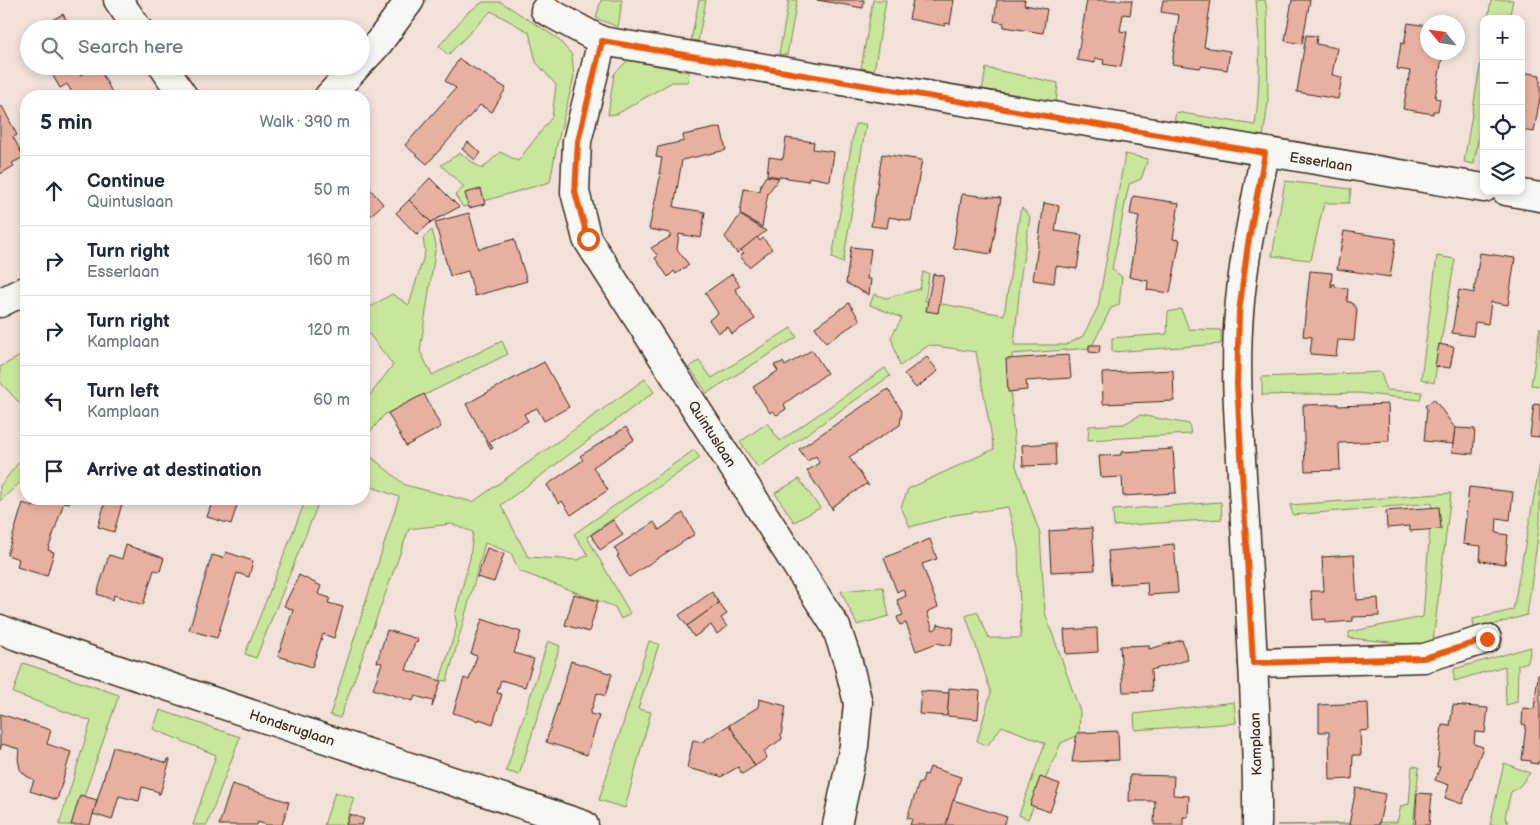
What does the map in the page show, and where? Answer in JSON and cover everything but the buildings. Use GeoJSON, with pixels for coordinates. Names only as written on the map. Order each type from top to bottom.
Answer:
{"type":"FeatureCollection","features":[{"type":"Feature","properties":{"kind":"street"},"geometry":{"type":"LineString","coordinates":[[118,0],[132,20]]}},
{"type":"Feature","properties":{"kind":"street"},"geometry":{"type":"LineString","coordinates":[[370,52],[410,0]]}},
{"type":"Feature","properties":{"kind":"street","name":"Esserlaan"},"geometry":{"type":"LineString","coordinates":[[545,10],[602,41],[1480,187]]}},
{"type":"Feature","properties":{"kind":"street","name":"Quintuslaan"},"geometry":{"type":"LineString","coordinates":[[602,41],[578,141],[575,192],[588,239],[836,627],[848,662],[858,703],[854,746],[837,825]]}},
{"type":"Feature","properties":{"kind":"street"},"geometry":{"type":"LineString","coordinates":[[169,75],[179,90]]}},
{"type":"Feature","properties":{"kind":"street"},"geometry":{"type":"LineString","coordinates":[[335,90],[349,75]]}},
{"type":"Feature","properties":{"kind":"street","name":"Kamplaan"},"geometry":{"type":"LineString","coordinates":[[1257,825],[1258,764],[1237,384],[1239,312],[1248,244],[1265,153]]}},
{"type":"Feature","properties":{"kind":"street"},"geometry":{"type":"LineString","coordinates":[[1525,194],[1540,197]]}},
{"type":"Feature","properties":{"kind":"street"},"geometry":{"type":"LineString","coordinates":[[0,303],[20,293]]}},
{"type":"Feature","properties":{"kind":"street","name":"Hondsruglaan"},"geometry":{"type":"LineString","coordinates":[[0,629],[584,825]]}},
{"type":"Feature","properties":{"kind":"street"},"geometry":{"type":"LineString","coordinates":[[1253,663],[1424,658],[1487,639]]}},
{"type":"Feature","properties":{"kind":"green space"},"geometry":{"type":"Polygon","coordinates":[[[601,0],[622,0],[618,27],[596,18],[601,0]]]}},
{"type":"Feature","properties":{"kind":"green space"},"geometry":{"type":"Polygon","coordinates":[[[699,0],[706,0],[698,41],[691,40],[699,0]]]}},
{"type":"Feature","properties":{"kind":"green space"},"geometry":{"type":"Polygon","coordinates":[[[789,0],[797,0],[787,55],[779,54],[789,0]]]}},
{"type":"Feature","properties":{"kind":"green space"},"geometry":{"type":"Polygon","coordinates":[[[873,0],[886,0],[874,71],[861,68],[873,0]]]}},
{"type":"Feature","properties":{"kind":"green space"},"geometry":{"type":"Polygon","coordinates":[[[1256,0],[1265,0],[1267,9],[1268,103],[1263,137],[1174,122],[1176,112],[1255,125],[1259,63],[1256,0]]]}},
{"type":"Feature","properties":{"kind":"green space"},"geometry":{"type":"Polygon","coordinates":[[[1491,0],[1513,0],[1510,15],[1489,15],[1491,0]]]}},
{"type":"Feature","properties":{"kind":"green space"},"geometry":{"type":"Polygon","coordinates":[[[483,2],[501,2],[557,38],[572,55],[574,77],[557,144],[550,182],[463,207],[455,195],[464,187],[441,165],[460,153],[482,169],[500,152],[518,161],[552,117],[556,85],[536,62],[529,32],[491,11],[448,55],[439,46],[467,13],[483,2]]]}},
{"type":"Feature","properties":{"kind":"green space"},"geometry":{"type":"Polygon","coordinates":[[[628,60],[689,72],[688,82],[672,82],[617,114],[608,115],[614,74],[628,60]]]}},
{"type":"Feature","properties":{"kind":"green space"},"geometry":{"type":"Polygon","coordinates":[[[1480,67],[1480,129],[1474,164],[1464,162],[1480,67]]]}},
{"type":"Feature","properties":{"kind":"green space"},"geometry":{"type":"Polygon","coordinates":[[[986,68],[1058,83],[1056,103],[982,91],[986,68]]]}},
{"type":"Feature","properties":{"kind":"green space"},"geometry":{"type":"Polygon","coordinates":[[[855,124],[866,124],[843,263],[832,258],[855,124]]]}},
{"type":"Feature","properties":{"kind":"green space"},"geometry":{"type":"Polygon","coordinates":[[[1125,154],[1148,159],[1141,179],[1129,184],[1112,269],[1122,277],[1119,305],[1111,308],[1091,348],[1012,354],[1011,399],[1016,466],[1040,534],[1045,613],[1080,711],[1079,735],[1061,743],[1028,819],[1019,815],[1045,743],[1002,726],[987,746],[977,741],[991,692],[966,616],[977,611],[989,638],[1021,638],[1018,548],[1008,507],[954,515],[910,527],[901,507],[908,489],[994,449],[976,352],[929,345],[900,366],[891,337],[902,318],[870,305],[874,294],[886,298],[920,289],[923,272],[929,274],[925,301],[1004,315],[1022,208],[1030,217],[1021,274],[1014,345],[1066,345],[1083,336],[1098,307],[1125,154]]]}},
{"type":"Feature","properties":{"kind":"green space"},"geometry":{"type":"Polygon","coordinates":[[[1285,181],[1351,189],[1349,203],[1324,203],[1311,260],[1272,256],[1285,181]]]}},
{"type":"Feature","properties":{"kind":"green space"},"geometry":{"type":"Polygon","coordinates":[[[432,230],[436,245],[420,351],[432,375],[502,341],[508,354],[384,415],[370,432],[370,395],[393,365],[370,335],[370,307],[392,294],[409,305],[425,252],[423,238],[432,230]]]}},
{"type":"Feature","properties":{"kind":"green space"},"geometry":{"type":"Polygon","coordinates":[[[1437,256],[1455,259],[1434,383],[1421,379],[1437,256]]]}},
{"type":"Feature","properties":{"kind":"green space"},"geometry":{"type":"Polygon","coordinates":[[[1181,309],[1189,329],[1221,330],[1221,344],[1112,352],[1112,338],[1167,334],[1168,312],[1181,309]]]}},
{"type":"Feature","properties":{"kind":"green space"},"geometry":{"type":"Polygon","coordinates":[[[791,328],[797,337],[707,393],[689,367],[699,361],[712,378],[791,328]]]}},
{"type":"Feature","properties":{"kind":"green space"},"geometry":{"type":"Polygon","coordinates":[[[1540,328],[1540,386],[1531,385],[1540,328]]]}},
{"type":"Feature","properties":{"kind":"green space"},"geometry":{"type":"Polygon","coordinates":[[[20,356],[20,404],[0,382],[0,367],[20,356]]]}},
{"type":"Feature","properties":{"kind":"green space"},"geometry":{"type":"Polygon","coordinates":[[[885,368],[890,376],[758,468],[740,442],[767,423],[780,441],[885,368]]]}},
{"type":"Feature","properties":{"kind":"green space"},"geometry":{"type":"Polygon","coordinates":[[[1381,372],[1386,390],[1422,392],[1420,400],[1358,393],[1262,395],[1262,377],[1381,372]]]}},
{"type":"Feature","properties":{"kind":"green space"},"geometry":{"type":"Polygon","coordinates":[[[645,379],[654,392],[501,505],[528,557],[578,560],[588,555],[574,534],[694,450],[700,458],[587,537],[630,613],[621,619],[615,607],[519,571],[511,553],[485,543],[447,681],[440,680],[457,626],[455,615],[470,558],[473,532],[451,524],[409,529],[340,718],[330,715],[399,497],[370,486],[370,456],[405,485],[473,502],[645,379]]]}},
{"type":"Feature","properties":{"kind":"green space"},"geometry":{"type":"Polygon","coordinates":[[[1140,415],[1189,424],[1191,434],[1088,440],[1089,426],[1124,424],[1140,415]]]}},
{"type":"Feature","properties":{"kind":"green space"},"geometry":{"type":"Polygon","coordinates":[[[20,461],[20,483],[0,501],[0,486],[20,461]]]}},
{"type":"Feature","properties":{"kind":"green space"},"geometry":{"type":"Polygon","coordinates":[[[1540,464],[1540,521],[1527,615],[1474,630],[1473,619],[1513,610],[1540,464]]]}},
{"type":"Feature","properties":{"kind":"green space"},"geometry":{"type":"Polygon","coordinates":[[[799,479],[820,508],[794,522],[775,493],[799,479]]]}},
{"type":"Feature","properties":{"kind":"green space"},"geometry":{"type":"Polygon","coordinates":[[[1451,493],[1433,641],[1420,645],[1349,638],[1349,632],[1423,617],[1432,503],[1293,515],[1290,505],[1451,493]]]}},
{"type":"Feature","properties":{"kind":"green space"},"geometry":{"type":"Polygon","coordinates":[[[1221,502],[1222,519],[1114,526],[1113,510],[1221,502]]]}},
{"type":"Feature","properties":{"kind":"green space"},"geometry":{"type":"Polygon","coordinates":[[[304,505],[318,505],[256,658],[245,654],[304,505]]]}},
{"type":"Feature","properties":{"kind":"green space"},"geometry":{"type":"Polygon","coordinates":[[[883,587],[889,616],[857,625],[841,591],[883,587]]]}},
{"type":"Feature","properties":{"kind":"green space"},"geometry":{"type":"Polygon","coordinates":[[[548,641],[560,646],[519,775],[506,771],[548,641]]]}},
{"type":"Feature","properties":{"kind":"green space"},"geometry":{"type":"Polygon","coordinates":[[[649,641],[659,644],[638,709],[651,712],[625,808],[599,800],[649,641]]]}},
{"type":"Feature","properties":{"kind":"green space"},"geometry":{"type":"Polygon","coordinates":[[[1531,647],[1528,662],[1518,665],[1517,702],[1506,705],[1505,666],[1454,681],[1454,669],[1531,647]]]}},
{"type":"Feature","properties":{"kind":"green space"},"geometry":{"type":"Polygon","coordinates":[[[23,663],[119,695],[74,825],[59,825],[91,721],[13,693],[23,663]]]}},
{"type":"Feature","properties":{"kind":"green space"},"geometry":{"type":"Polygon","coordinates":[[[1234,702],[1236,723],[1135,730],[1134,714],[1234,702]]]}},
{"type":"Feature","properties":{"kind":"green space"},"geometry":{"type":"Polygon","coordinates":[[[160,710],[240,737],[207,825],[193,825],[216,755],[153,729],[160,710]]]}},
{"type":"Feature","properties":{"kind":"green space"},"geometry":{"type":"Polygon","coordinates":[[[1504,763],[1530,773],[1519,787],[1511,792],[1505,817],[1509,825],[1490,825],[1504,763]]]}},
{"type":"Feature","properties":{"kind":"green space"},"geometry":{"type":"Polygon","coordinates":[[[1412,766],[1419,767],[1413,825],[1277,825],[1397,822],[1401,806],[1409,804],[1412,766]]]}},
{"type":"Feature","properties":{"kind":"green space"},"geometry":{"type":"Polygon","coordinates":[[[335,792],[354,798],[345,825],[324,825],[335,792]]]}},
{"type":"Feature","properties":{"kind":"route"},"geometry":{"type":"LineString","coordinates":[[588,239],[575,192],[578,141],[602,41],[1265,153],[1248,244],[1239,312],[1237,384],[1253,663],[1424,658],[1487,639]]}}]}
